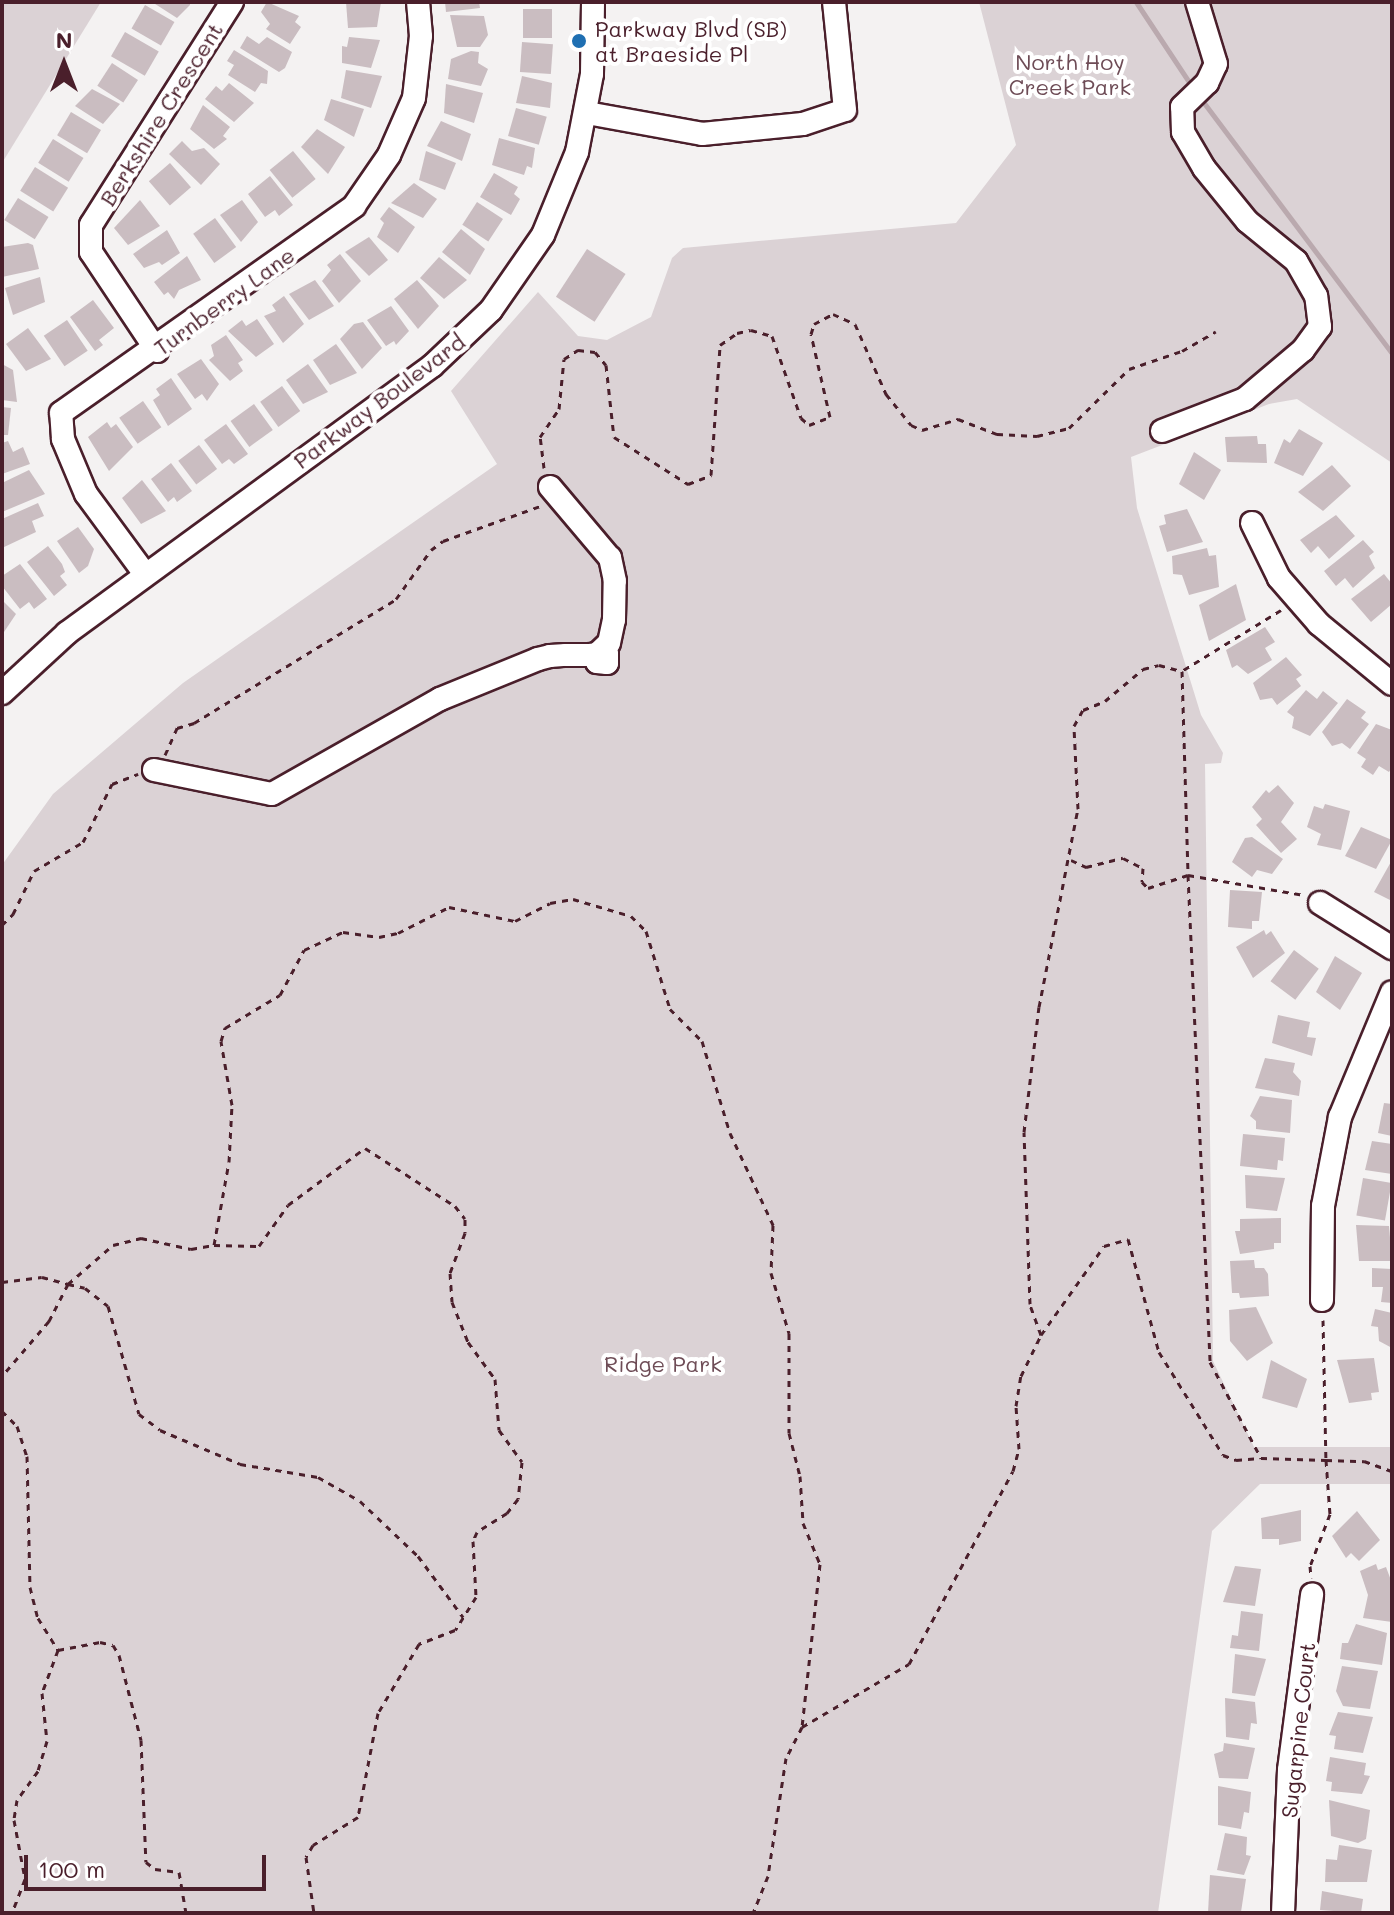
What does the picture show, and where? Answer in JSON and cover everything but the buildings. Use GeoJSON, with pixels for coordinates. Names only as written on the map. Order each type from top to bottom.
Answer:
{"type":"FeatureCollection","features":[{"type":"Feature","properties":{"kind":"street","name":"Berkshire Crescent"},"geometry":{"type":"LineString","coordinates":[[157,351],[91,252],[91,225],[232,2]]}},
{"type":"Feature","properties":{"kind":"street","name":"Turnberry Lane"},"geometry":{"type":"LineString","coordinates":[[145,574],[86,494],[63,439],[61,413],[157,351],[354,206],[389,155],[414,98],[421,36],[418,2]]}},
{"type":"Feature","properties":{"kind":"street","name":"Parkway Boulevard"},"geometry":{"type":"LineString","coordinates":[[2,693],[67,633],[432,366],[473,330],[543,235],[569,176],[587,113],[594,55],[593,2]]}},
{"type":"Feature","properties":{"kind":"street"},"geometry":{"type":"LineString","coordinates":[[587,113],[702,134],[803,124],[845,110],[834,2]]}},
{"type":"Feature","properties":{"kind":"street"},"geometry":{"type":"LineString","coordinates":[[1162,431],[1245,399],[1303,350],[1320,327],[1316,296],[1296,261],[1247,221],[1204,168],[1183,132],[1182,107],[1197,93],[1216,64],[1197,2]]}},
{"type":"Feature","properties":{"kind":"street"},"geometry":{"type":"LineString","coordinates":[[154,770],[272,794],[440,699],[538,659],[604,650],[615,581],[610,558],[550,487]]}},
{"type":"Feature","properties":{"kind":"street"},"geometry":{"type":"LineString","coordinates":[[1252,523],[1279,578],[1298,600],[1319,624],[1392,684]]}},
{"type":"Feature","properties":{"kind":"street"},"geometry":{"type":"LineString","coordinates":[[1320,903],[1392,948]]}},
{"type":"Feature","properties":{"kind":"street"},"geometry":{"type":"LineString","coordinates":[[1322,1300],[1323,1206],[1340,1117],[1392,992]]}},
{"type":"Feature","properties":{"kind":"street","name":"Sugarpine Court"},"geometry":{"type":"LineString","coordinates":[[1283,1913],[1289,1770],[1312,1595]]}},
{"type":"Feature","properties":{"kind":"path"},"geometry":{"type":"LineString","coordinates":[[2,925],[13,914],[34,871],[69,855],[93,830],[112,784],[154,770],[177,728],[194,723],[288,661],[381,610],[443,541],[526,514],[543,505],[550,487],[540,437],[559,409],[564,359],[578,350],[595,352],[606,365],[614,437],[688,484],[711,475],[720,345],[737,333],[751,330],[772,336],[801,418],[809,425],[830,417],[811,334],[814,324],[833,314],[855,324],[886,394],[911,425],[922,430],[958,419],[997,434],[1037,436],[1069,428],[1129,369],[1182,351],[1216,331]]}},
{"type":"Feature","properties":{"kind":"path"},"geometry":{"type":"LineString","coordinates":[[1041,1335],[1030,1304],[1024,1132],[1039,1007],[1071,860],[1078,809],[1077,716],[1143,669],[1159,665],[1182,671],[1298,600]]}},
{"type":"Feature","properties":{"kind":"path"},"geometry":{"type":"LineString","coordinates":[[1182,671],[1210,1362],[1261,1458]]}},
{"type":"Feature","properties":{"kind":"path"},"geometry":{"type":"LineString","coordinates":[[1071,860],[1086,867],[1123,858],[1143,868],[1142,882],[1148,888],[1188,875],[1294,890],[1320,903]]}},
{"type":"Feature","properties":{"kind":"path"},"geometry":{"type":"LineString","coordinates":[[214,1245],[229,1162],[232,1105],[221,1041],[225,1028],[280,995],[304,950],[343,932],[379,937],[398,933],[449,907],[515,921],[550,903],[573,899],[631,916],[646,931],[670,1009],[702,1041],[730,1133],[773,1225],[771,1273],[789,1333],[789,1433],[800,1476],[803,1523],[820,1564],[802,1727],[786,1758],[768,1876],[753,1913]]}},
{"type":"Feature","properties":{"kind":"path"},"geometry":{"type":"LineString","coordinates":[[2,1376],[49,1321],[68,1284],[113,1245],[141,1238],[191,1249],[214,1245],[259,1246],[288,1205],[365,1148],[455,1206],[465,1219],[465,1233],[450,1273],[452,1302],[468,1342],[495,1379],[499,1430],[522,1462],[522,1482],[507,1513],[477,1532],[473,1556],[476,1597],[463,1618],[455,1630],[419,1644],[392,1686],[366,1756],[358,1817],[313,1845],[306,1857],[314,1913]]}},
{"type":"Feature","properties":{"kind":"path"},"geometry":{"type":"LineString","coordinates":[[802,1727],[909,1664],[926,1637],[1013,1471],[1019,1449],[1016,1406],[1021,1376],[1041,1335],[1104,1246],[1128,1239],[1159,1352],[1223,1455],[1364,1461],[1392,1471]]}},
{"type":"Feature","properties":{"kind":"path"},"geometry":{"type":"LineString","coordinates":[[2,1282],[42,1277],[85,1288],[108,1306],[139,1414],[160,1430],[240,1464],[318,1477],[360,1501],[418,1556],[463,1618]]}},
{"type":"Feature","properties":{"kind":"path"},"geometry":{"type":"LineString","coordinates":[[1312,1595],[1310,1566],[1330,1514],[1322,1300]]}},
{"type":"Feature","properties":{"kind":"path"},"geometry":{"type":"LineString","coordinates":[[2,1411],[17,1426],[27,1456],[30,1587],[38,1618],[58,1650]]}},
{"type":"Feature","properties":{"kind":"path"},"geometry":{"type":"LineString","coordinates":[[58,1650],[100,1642],[113,1645],[119,1655],[141,1740],[146,1862],[155,1869],[179,1872],[186,1913]]}},
{"type":"Feature","properties":{"kind":"path"},"geometry":{"type":"LineString","coordinates":[[12,1913],[25,1879],[14,1820],[17,1800],[38,1771],[47,1741],[42,1693],[58,1650]]}},
{"type":"Feature","properties":{"kind":"green space"},"geometry":{"type":"Polygon","coordinates":[[[2,2],[101,2],[2,163],[2,2]]]}},
{"type":"Feature","properties":{"kind":"green space","name":"Ridge Park"},"geometry":{"type":"Polygon","coordinates":[[[979,2],[1392,2],[1392,463],[1297,399],[1269,404],[1131,457],[1137,508],[1201,715],[1223,753],[1221,763],[1205,764],[1213,1361],[1254,1447],[1392,1447],[1392,1484],[1260,1484],[1212,1531],[1158,1913],[2,1913],[2,865],[53,794],[183,683],[497,464],[451,391],[538,292],[578,336],[607,340],[651,317],[672,258],[683,248],[956,223],[1016,145],[979,2]]]}},
{"type":"Feature","properties":{"kind":"waterway"},"geometry":{"type":"LineString","coordinates":[[1136,2],[1193,88]]}},
{"type":"Feature","properties":{"kind":"waterway"},"geometry":{"type":"LineString","coordinates":[[1201,99],[1392,353]]}},
{"type":"Feature","properties":{"kind":"place","name":"Parkway Blvd (SB) at Braeside Pl"},"geometry":{"type":"Point","coordinates":[579,41]}},
{"type":"Feature","properties":{"kind":"park label","name":"North Hoy Creek Park"},"geometry":{"type":"Point","coordinates":[1070,74]}}]}
